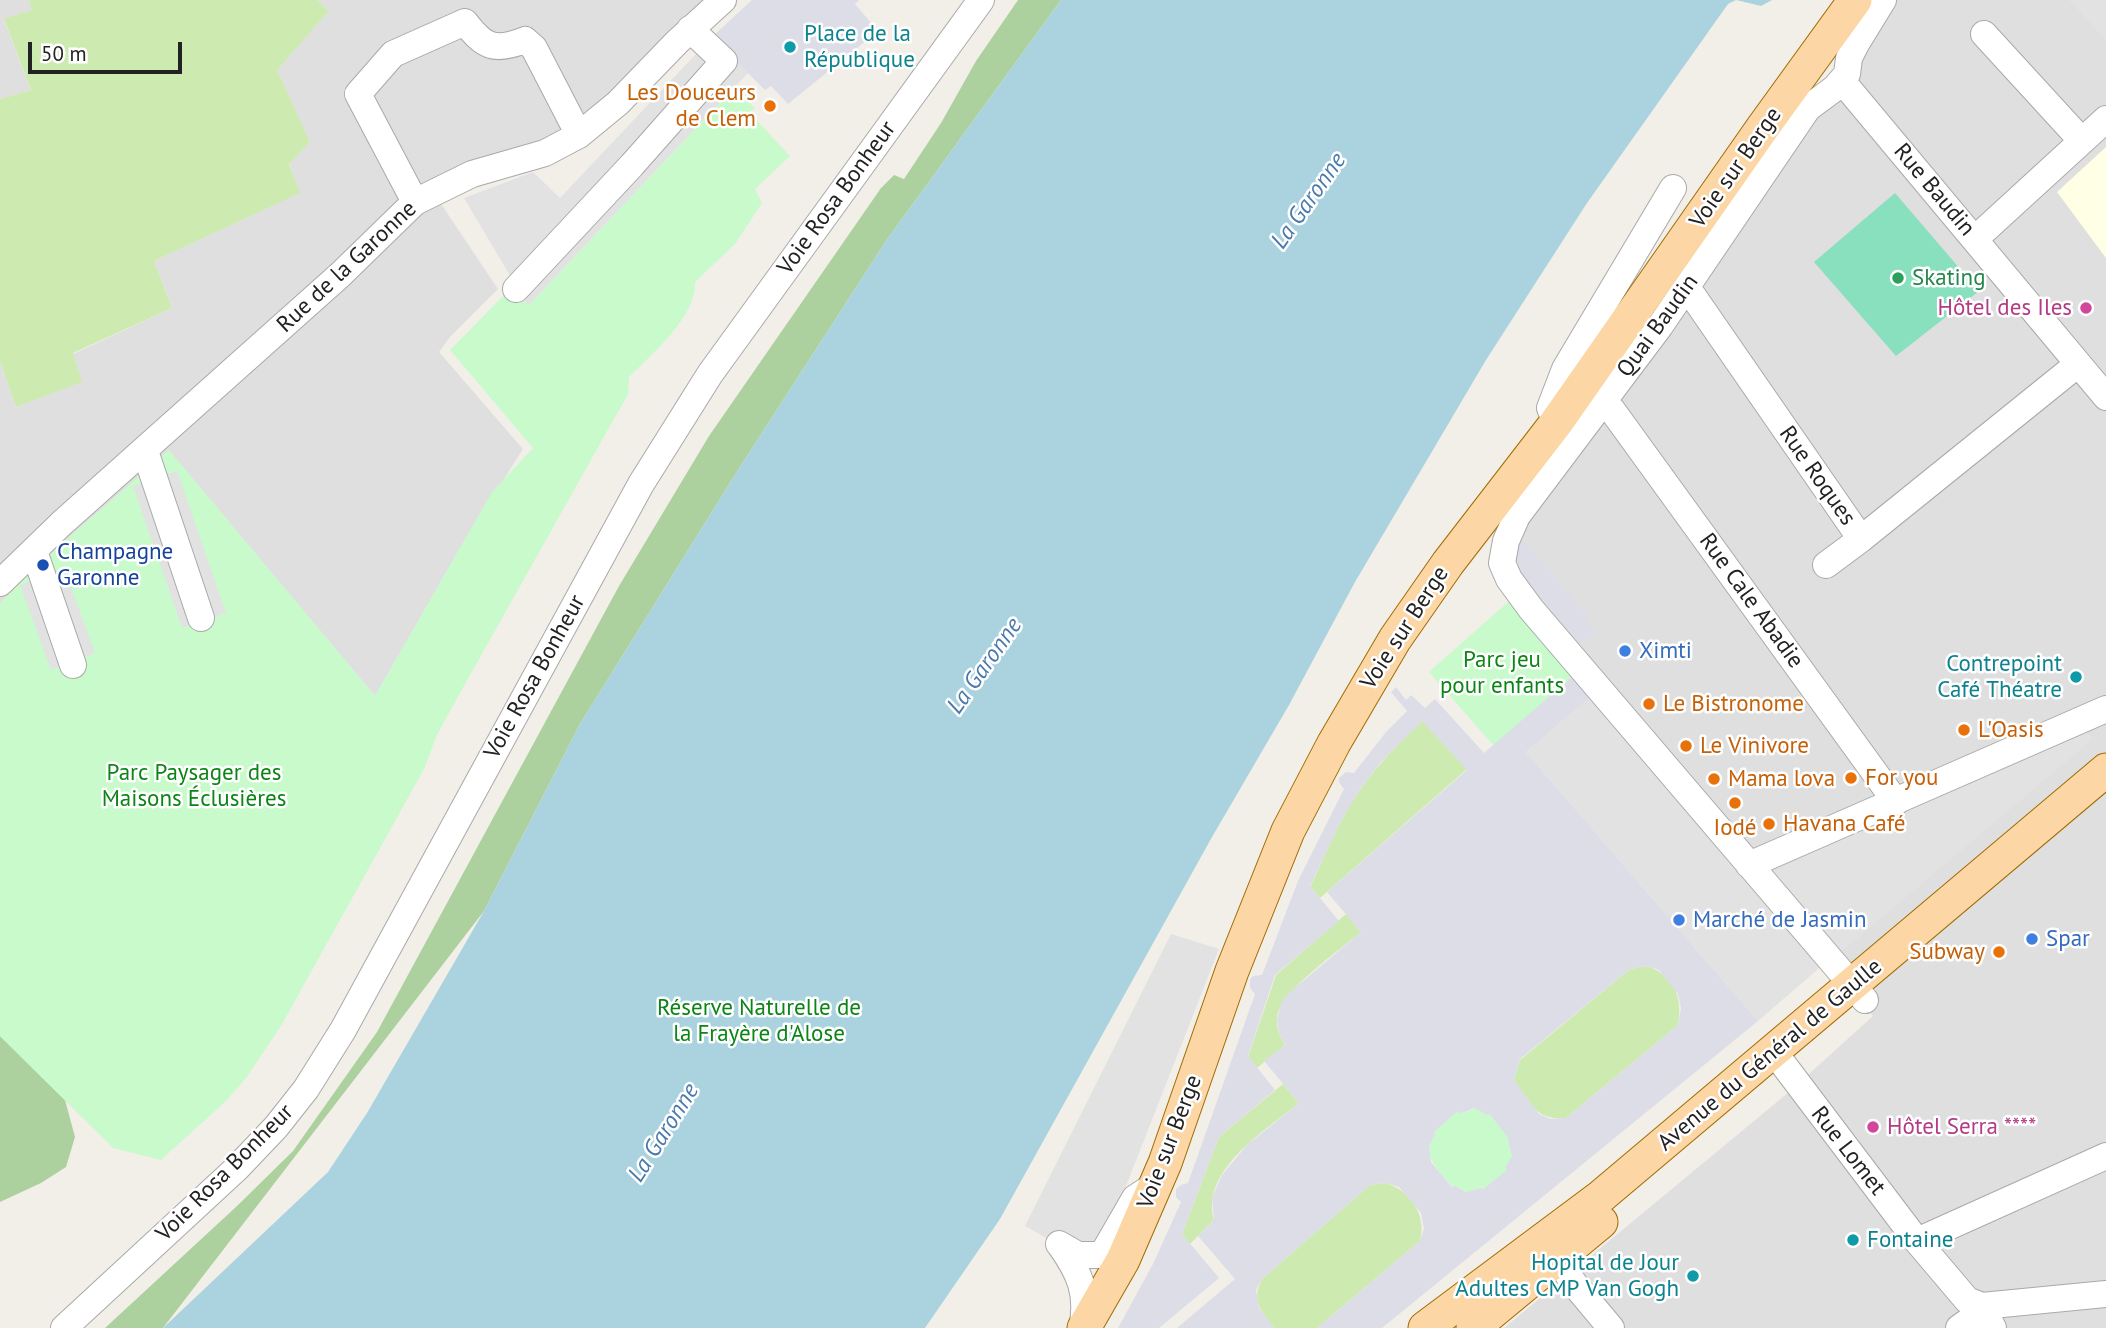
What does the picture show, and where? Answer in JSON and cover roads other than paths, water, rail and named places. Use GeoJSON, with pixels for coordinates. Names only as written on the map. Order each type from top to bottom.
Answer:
{"type":"FeatureCollection","features":[{"type":"Feature","properties":{"kind":"main road","name":"Voie sur Berge"},"geometry":{"type":"LineString","coordinates":[[1083,1328],[1123,1260],[1155,1186],[1232,971],[1288,831],[1334,743],[1410,617],[1511,478],[1556,423],[1855,0]]}},
{"type":"Feature","properties":{"kind":"main road","name":"Avenue du Général de Gaulle"},"geometry":{"type":"LineString","coordinates":[[1473,1328],[1550,1249],[1859,993],[2106,770]]}},
{"type":"Feature","properties":{"kind":"main road","name":"Avenue du Général de Gaulle"},"geometry":{"type":"LineString","coordinates":[[1859,993],[2106,797]]}},
{"type":"Feature","properties":{"kind":"main road","name":"Avenue du Général de Gaulle"},"geometry":{"type":"LineString","coordinates":[[1425,1328],[1550,1249]]}},
{"type":"Feature","properties":{"kind":"street","name":"Rue de la Garonne"},"geometry":{"type":"LineString","coordinates":[[2,579],[340,275],[415,202],[472,174],[545,153],[579,135],[618,103],[690,29],[723,0]]}},
{"type":"Feature","properties":{"kind":"street","name":"Voie Rosa Bonheur"},"geometry":{"type":"LineString","coordinates":[[64,1328],[236,1168],[276,1127],[306,1089],[343,1030],[641,484],[710,374],[981,0]]}},
{"type":"Feature","properties":{"kind":"street"},"geometry":{"type":"LineString","coordinates":[[1842,81],[1847,74],[1849,58],[1856,44],[1883,0]]}},
{"type":"Feature","properties":{"kind":"street"},"geometry":{"type":"LineString","coordinates":[[415,202],[358,94],[393,54],[465,22],[478,39],[494,47],[508,47],[525,40],[529,42],[579,135]]}},
{"type":"Feature","properties":{"kind":"street"},"geometry":{"type":"LineString","coordinates":[[516,289],[632,165],[724,61],[690,29]]}},
{"type":"Feature","properties":{"kind":"street"},"geometry":{"type":"LineString","coordinates":[[1984,34],[2082,141]]}},
{"type":"Feature","properties":{"kind":"street","name":"Rue Baudin"},"geometry":{"type":"LineString","coordinates":[[1842,81],[2106,397]]}},
{"type":"Feature","properties":{"kind":"street","name":"Quai Baudin"},"geometry":{"type":"LineString","coordinates":[[1842,81],[1808,108],[1686,289],[1517,516],[1502,556],[1504,572],[1516,589],[1859,993]]}},
{"type":"Feature","properties":{"kind":"street"},"geometry":{"type":"LineString","coordinates":[[1975,239],[2106,119]]}},
{"type":"Feature","properties":{"kind":"street"},"geometry":{"type":"LineString","coordinates":[[1556,423],[1550,408],[1565,369],[1673,188]]}},
{"type":"Feature","properties":{"kind":"street","name":"Rue Roques"},"geometry":{"type":"LineString","coordinates":[[1686,289],[1860,539],[2078,364]]}},
{"type":"Feature","properties":{"kind":"street","name":"Rue Cale Abadie"},"geometry":{"type":"LineString","coordinates":[[1604,402],[1896,802]]}},
{"type":"Feature","properties":{"kind":"street"},"geometry":{"type":"LineString","coordinates":[[145,451],[201,618]]}},
{"type":"Feature","properties":{"kind":"street"},"geometry":{"type":"LineString","coordinates":[[1826,565],[1860,539]]}},
{"type":"Feature","properties":{"kind":"street"},"geometry":{"type":"LineString","coordinates":[[34,551],[73,665]]}},
{"type":"Feature","properties":{"kind":"street"},"geometry":{"type":"LineString","coordinates":[[1749,865],[2106,709]]}},
{"type":"Feature","properties":{"kind":"street","name":"Rue Lomet"},"geometry":{"type":"LineString","coordinates":[[1780,1060],[1917,1241],[1967,1300],[1988,1317]]}},
{"type":"Feature","properties":{"kind":"street"},"geometry":{"type":"LineString","coordinates":[[1917,1241],[2106,1156]]}},
{"type":"Feature","properties":{"kind":"street"},"geometry":{"type":"LineString","coordinates":[[1083,1328],[1085,1313],[1080,1275],[1059,1244],[1078,1255],[1099,1255],[1105,1250],[1135,1198],[1155,1186]]}},
{"type":"Feature","properties":{"kind":"street"},"geometry":{"type":"LineString","coordinates":[[1550,1249],[1575,1285],[1611,1328]]}},
{"type":"Feature","properties":{"kind":"street"},"geometry":{"type":"LineString","coordinates":[[1959,1328],[1973,1318],[2106,1294]]}},
{"type":"Feature","properties":{"kind":"water","name":"Réserve Naturelle de la Frayère d'Alose"},"geometry":{"type":"Polygon","coordinates":[[[1061,0],[1736,0],[1728,4],[1587,203],[1486,360],[1355,582],[1289,705],[1212,837],[1000,1219],[925,1328],[163,1328],[328,1172],[367,1113],[484,911],[580,724],[738,470],[886,241],[1061,0]]]}},
{"type":"Feature","properties":{"kind":"water"},"geometry":{"type":"Polygon","coordinates":[[[1736,0],[1772,0],[1761,6],[1736,0]]]}},
{"type":"Feature","properties":{"kind":"place","name":"Place de la République"},"geometry":{"type":"Point","coordinates":[790,47]}},
{"type":"Feature","properties":{"kind":"place","name":"Les Douceurs de Clem"},"geometry":{"type":"Point","coordinates":[770,106]}},
{"type":"Feature","properties":{"kind":"place","name":"Skating"},"geometry":{"type":"Point","coordinates":[1898,278]}},
{"type":"Feature","properties":{"kind":"place","name":"Hôtel des Iles"},"geometry":{"type":"Point","coordinates":[2086,308]}},
{"type":"Feature","properties":{"kind":"place","name":"Champagne Garonne"},"geometry":{"type":"Point","coordinates":[43,565]}},
{"type":"Feature","properties":{"kind":"place","name":"Ximti"},"geometry":{"type":"Point","coordinates":[1625,651]}},
{"type":"Feature","properties":{"kind":"place","name":"Contrepoint Café Théatre"},"geometry":{"type":"Point","coordinates":[2076,677]}},
{"type":"Feature","properties":{"kind":"place","name":"Le Bistronome"},"geometry":{"type":"Point","coordinates":[1649,704]}},
{"type":"Feature","properties":{"kind":"place","name":"L'Oasis"},"geometry":{"type":"Point","coordinates":[1964,730]}},
{"type":"Feature","properties":{"kind":"place","name":"Le Vinivore"},"geometry":{"type":"Point","coordinates":[1686,746]}},
{"type":"Feature","properties":{"kind":"place","name":"For you"},"geometry":{"type":"Point","coordinates":[1851,778]}},
{"type":"Feature","properties":{"kind":"place","name":"Mama lova"},"geometry":{"type":"Point","coordinates":[1714,779]}},
{"type":"Feature","properties":{"kind":"place","name":"Iodé"},"geometry":{"type":"Point","coordinates":[1735,803]}},
{"type":"Feature","properties":{"kind":"place","name":"Havana Café"},"geometry":{"type":"Point","coordinates":[1769,824]}},
{"type":"Feature","properties":{"kind":"place","name":"Marché de Jasmin"},"geometry":{"type":"Point","coordinates":[1679,920]}},
{"type":"Feature","properties":{"kind":"place","name":"Spar"},"geometry":{"type":"Point","coordinates":[2032,939]}},
{"type":"Feature","properties":{"kind":"place","name":"Subway"},"geometry":{"type":"Point","coordinates":[1999,952]}},
{"type":"Feature","properties":{"kind":"place","name":"Hôtel Serra ****"},"geometry":{"type":"Point","coordinates":[1873,1127]}},
{"type":"Feature","properties":{"kind":"place","name":"Fontaine"},"geometry":{"type":"Point","coordinates":[1853,1240]}},
{"type":"Feature","properties":{"kind":"place","name":"Hopital de Jour Adultes CMP Van Gogh"},"geometry":{"type":"Point","coordinates":[1693,1276]}},
{"type":"Feature","properties":{"kind":"water label","name":"La Garonne"},"geometry":{"type":"Point","coordinates":[1309,201]}},
{"type":"Feature","properties":{"kind":"water label","name":"La Garonne"},"geometry":{"type":"Point","coordinates":[985,666]}},
{"type":"Feature","properties":{"kind":"water label","name":"La Garonne"},"geometry":{"type":"Point","coordinates":[664,1133]}},
{"type":"Feature","properties":{"kind":"park label","name":"Parc jeu pour enfants"},"geometry":{"type":"Point","coordinates":[1502,673]}},
{"type":"Feature","properties":{"kind":"park label","name":"Parc Paysager des Maisons Éclusières"},"geometry":{"type":"Point","coordinates":[194,786]}}]}
